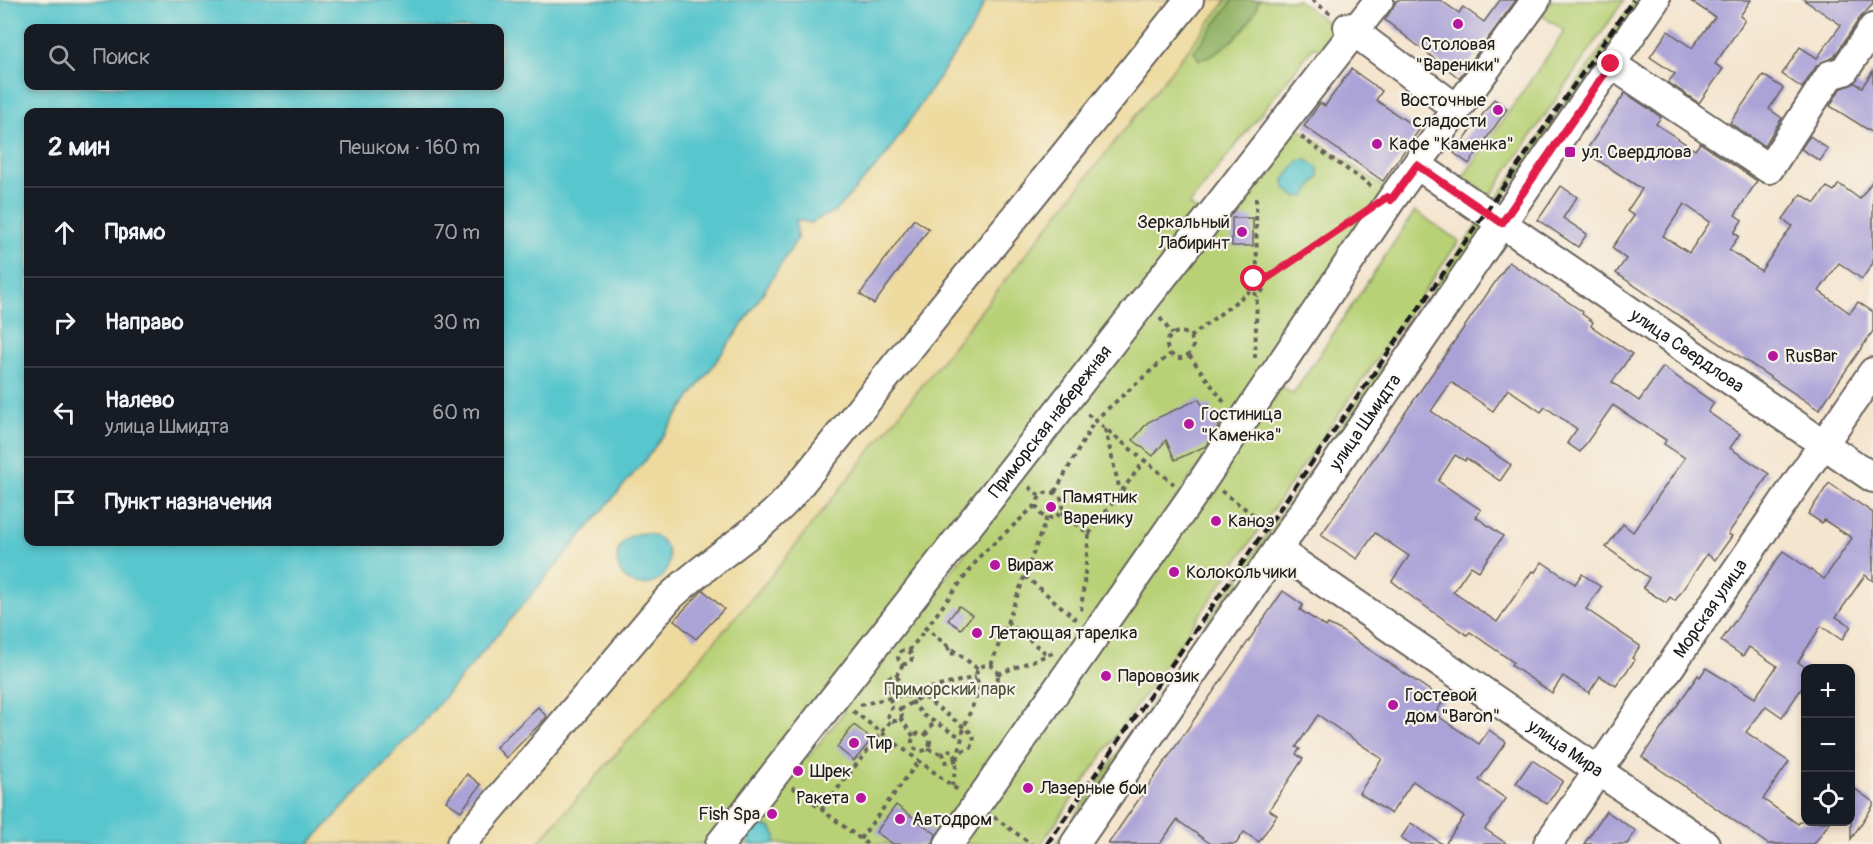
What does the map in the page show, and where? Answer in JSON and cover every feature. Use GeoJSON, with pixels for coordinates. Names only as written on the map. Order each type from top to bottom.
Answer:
{"type":"FeatureCollection","features":[{"type":"Feature","properties":{"kind":"street"},"geometry":{"type":"LineString","coordinates":[[461,844],[668,599],[691,577],[761,525],[789,498],[1189,0]]}},
{"type":"Feature","properties":{"kind":"street","name":"Приморская набережная"},"geometry":{"type":"LineString","coordinates":[[720,844],[1283,125],[1352,30],[1379,0]]}},
{"type":"Feature","properties":{"kind":"street"},"geometry":{"type":"LineString","coordinates":[[949,844],[1198,488],[1391,200],[1536,0]]}},
{"type":"Feature","properties":{"kind":"street","name":"улица Шмидта"},"geometry":{"type":"LineString","coordinates":[[1075,844],[1272,538],[1502,223],[1655,0]]}},
{"type":"Feature","properties":{"kind":"street"},"geometry":{"type":"LineString","coordinates":[[1611,64],[1769,169],[1830,75],[1844,71],[1873,28]]}},
{"type":"Feature","properties":{"kind":"street"},"geometry":{"type":"LineString","coordinates":[[1352,30],[1457,109]]}},
{"type":"Feature","properties":{"kind":"street","name":"улица Свердлова"},"geometry":{"type":"LineString","coordinates":[[1417,165],[1873,478]]}},
{"type":"Feature","properties":{"kind":"street","name":"Морская улица"},"geometry":{"type":"LineString","coordinates":[[1548,844],[1873,372]]}},
{"type":"Feature","properties":{"kind":"street","name":"улица Мира"},"geometry":{"type":"LineString","coordinates":[[1272,538],[1705,844]]}},
{"type":"Feature","properties":{"kind":"path"},"geometry":{"type":"LineString","coordinates":[[1283,125],[1391,200]]}},
{"type":"Feature","properties":{"kind":"path"},"geometry":{"type":"LineString","coordinates":[[1256,159],[1257,279]]}},
{"type":"Feature","properties":{"kind":"path"},"geometry":{"type":"LineString","coordinates":[[1263,281],[1348,223]]}},
{"type":"Feature","properties":{"kind":"path"},"geometry":{"type":"LineString","coordinates":[[1250,291],[1250,282],[1257,279],[1263,281]]}},
{"type":"Feature","properties":{"kind":"path"},"geometry":{"type":"LineString","coordinates":[[1257,295],[1263,291],[1263,281]]}},
{"type":"Feature","properties":{"kind":"path"},"geometry":{"type":"LineString","coordinates":[[1250,291],[1257,295]]}},
{"type":"Feature","properties":{"kind":"path"},"geometry":{"type":"LineString","coordinates":[[1190,337],[1250,291]]}},
{"type":"Feature","properties":{"kind":"path"},"geometry":{"type":"LineString","coordinates":[[1255,360],[1257,295]]}},
{"type":"Feature","properties":{"kind":"path"},"geometry":{"type":"LineString","coordinates":[[1184,332],[1190,337],[1193,348],[1189,355],[1181,358],[1170,354],[1168,341],[1172,334],[1184,332]]}},
{"type":"Feature","properties":{"kind":"path"},"geometry":{"type":"LineString","coordinates":[[1055,492],[1095,420],[1170,354]]}},
{"type":"Feature","properties":{"kind":"path"},"geometry":{"type":"LineString","coordinates":[[1189,355],[1240,425]]}},
{"type":"Feature","properties":{"kind":"path"},"geometry":{"type":"LineString","coordinates":[[1068,399],[1145,460],[1198,488],[1272,538]]}},
{"type":"Feature","properties":{"kind":"path"},"geometry":{"type":"LineString","coordinates":[[1105,428],[1121,492]]}},
{"type":"Feature","properties":{"kind":"path"},"geometry":{"type":"LineString","coordinates":[[1025,576],[1080,623],[1089,534],[1145,460]]}},
{"type":"Feature","properties":{"kind":"path"},"geometry":{"type":"LineString","coordinates":[[909,651],[981,555],[1037,504],[1043,494],[1055,492]]}},
{"type":"Feature","properties":{"kind":"path"},"geometry":{"type":"LineString","coordinates":[[1037,504],[1040,512],[1047,517],[1056,516],[1061,512],[1063,502],[1055,492]]}},
{"type":"Feature","properties":{"kind":"path"},"geometry":{"type":"LineString","coordinates":[[1061,512],[1089,534]]}},
{"type":"Feature","properties":{"kind":"path"},"geometry":{"type":"LineString","coordinates":[[991,665],[1047,517]]}},
{"type":"Feature","properties":{"kind":"path"},"geometry":{"type":"LineString","coordinates":[[903,611],[978,669]]}},
{"type":"Feature","properties":{"kind":"path"},"geometry":{"type":"LineString","coordinates":[[1007,622],[1048,655]]}},
{"type":"Feature","properties":{"kind":"path"},"geometry":{"type":"LineString","coordinates":[[903,664],[899,660],[899,654],[902,651],[909,651]]}},
{"type":"Feature","properties":{"kind":"path"},"geometry":{"type":"LineString","coordinates":[[896,676],[903,664],[911,661],[909,651]]}},
{"type":"Feature","properties":{"kind":"path"},"geometry":{"type":"LineString","coordinates":[[981,685],[994,684],[998,674],[1058,651]]}},
{"type":"Feature","properties":{"kind":"path"},"geometry":{"type":"LineString","coordinates":[[981,685],[976,677],[978,669],[991,665]]}},
{"type":"Feature","properties":{"kind":"path"},"geometry":{"type":"LineString","coordinates":[[991,665],[998,674]]}},
{"type":"Feature","properties":{"kind":"path"},"geometry":{"type":"LineString","coordinates":[[890,689],[899,687],[900,680],[896,676],[890,676],[887,679],[891,708],[888,714],[892,719]]}},
{"type":"Feature","properties":{"kind":"path"},"geometry":{"type":"LineString","coordinates":[[976,677],[849,708],[1031,844]]}},
{"type":"Feature","properties":{"kind":"path"},"geometry":{"type":"LineString","coordinates":[[952,786],[964,727],[981,685]]}},
{"type":"Feature","properties":{"kind":"path"},"geometry":{"type":"LineString","coordinates":[[900,710],[939,686]]}},
{"type":"Feature","properties":{"kind":"path"},"geometry":{"type":"LineString","coordinates":[[917,692],[973,734],[974,741],[968,751],[959,752]]}},
{"type":"Feature","properties":{"kind":"path"},"geometry":{"type":"LineString","coordinates":[[906,694],[933,723],[962,738]]}},
{"type":"Feature","properties":{"kind":"path"},"geometry":{"type":"LineString","coordinates":[[891,708],[895,707],[900,710]]}},
{"type":"Feature","properties":{"kind":"path"},"geometry":{"type":"LineString","coordinates":[[900,710],[900,718],[914,737]]}},
{"type":"Feature","properties":{"kind":"path"},"geometry":{"type":"LineString","coordinates":[[822,810],[892,719],[900,718]]}},
{"type":"Feature","properties":{"kind":"path"},"geometry":{"type":"LineString","coordinates":[[925,735],[933,723]]}},
{"type":"Feature","properties":{"kind":"path"},"geometry":{"type":"LineString","coordinates":[[916,750],[912,743],[918,734],[925,735],[930,741],[928,748]]}},
{"type":"Feature","properties":{"kind":"path"},"geometry":{"type":"LineString","coordinates":[[912,755],[916,750],[928,748],[942,754],[947,763],[956,759]]}},
{"type":"Feature","properties":{"kind":"path"},"geometry":{"type":"LineString","coordinates":[[942,754],[950,750],[956,759]]}},
{"type":"Feature","properties":{"kind":"path"},"geometry":{"type":"LineString","coordinates":[[860,839],[919,761]]}},
{"type":"Feature","properties":{"kind":"path"},"geometry":{"type":"LineString","coordinates":[[775,774],[867,844]]}},
{"type":"Feature","properties":{"kind":"green space"},"geometry":{"type":"Polygon","coordinates":[[[1227,0],[1298,0],[1343,35],[1327,56],[1314,46],[1189,205],[1202,215],[707,844],[537,844],[767,581],[1227,0]]]}},
{"type":"Feature","properties":{"kind":"green space"},"geometry":{"type":"Polygon","coordinates":[[[1233,0],[1259,0],[1251,19],[1236,37],[1218,51],[1199,60],[1194,51],[1233,0]]]}},
{"type":"Feature","properties":{"kind":"green space"},"geometry":{"type":"Polygon","coordinates":[[[1551,0],[1624,0],[1490,196],[1463,177],[1565,31],[1541,15],[1551,0]]]}},
{"type":"Feature","properties":{"kind":"green space"},"geometry":{"type":"Polygon","coordinates":[[[1635,0],[1641,0],[1518,178],[1515,178],[1500,204],[1495,201],[1635,0]]]}},
{"type":"Feature","properties":{"kind":"green space","name":"Приморский парк"},"geometry":{"type":"Polygon","coordinates":[[[1294,125],[1389,191],[937,844],[729,844],[801,752],[808,757],[844,712],[837,706],[868,679],[1294,125]]]}},
{"type":"Feature","properties":{"kind":"green space","name":"Приморский парк"},"geometry":{"type":"Polygon","coordinates":[[[1415,211],[1459,241],[1041,844],[957,844],[1278,384],[1293,394],[1415,211]]]}},
{"type":"Feature","properties":{"kind":"green space"},"geometry":{"type":"Polygon","coordinates":[[[1478,224],[1484,228],[1248,570],[1240,576],[1241,581],[1070,830],[1066,830],[1059,844],[1056,844],[1478,224]]]}},
{"type":"Feature","properties":{"kind":"sand"},"geometry":{"type":"Polygon","coordinates":[[[986,0],[1227,0],[767,581],[537,844],[309,844],[425,720],[646,459],[747,318],[797,239],[796,220],[835,211],[885,157],[971,30],[986,0]]]}},
{"type":"Feature","properties":{"kind":"water"},"geometry":{"type":"Polygon","coordinates":[[[0,0],[986,0],[971,30],[885,157],[835,211],[810,223],[796,220],[797,239],[747,318],[646,459],[425,720],[309,844],[0,844],[0,0]]]}},
{"type":"Feature","properties":{"kind":"water"},"geometry":{"type":"Polygon","coordinates":[[[1307,160],[1318,168],[1319,177],[1305,196],[1296,197],[1285,188],[1284,180],[1298,161],[1307,160]]]}},
{"type":"Feature","properties":{"kind":"water"},"geometry":{"type":"Polygon","coordinates":[[[643,533],[657,537],[665,545],[669,559],[665,573],[657,581],[643,585],[629,581],[621,573],[617,559],[621,545],[629,537],[643,533]]]}},
{"type":"Feature","properties":{"kind":"water"},"geometry":{"type":"Polygon","coordinates":[[[758,825],[771,828],[776,836],[775,844],[748,844],[750,830],[758,825]]]}},
{"type":"Feature","properties":{"kind":"building"},"geometry":{"type":"Polygon","coordinates":[[[1397,0],[1440,0],[1459,13],[1463,7],[1484,22],[1500,0],[1516,0],[1459,78],[1385,20],[1397,0]]]}},
{"type":"Feature","properties":{"kind":"building"},"geometry":{"type":"Polygon","coordinates":[[[1689,0],[1751,0],[1740,16],[1745,20],[1715,64],[1723,69],[1699,103],[1668,82],[1675,74],[1650,57],[1668,31],[1692,48],[1715,17],[1689,0]]]}},
{"type":"Feature","properties":{"kind":"building"},"geometry":{"type":"Polygon","coordinates":[[[1804,0],[1873,0],[1873,4],[1859,19],[1834,57],[1817,65],[1802,88],[1782,74],[1800,47],[1817,58],[1841,25],[1804,0]]]}},
{"type":"Feature","properties":{"kind":"building"},"geometry":{"type":"Polygon","coordinates":[[[1351,69],[1382,91],[1376,100],[1419,130],[1383,181],[1304,126],[1320,103],[1325,106],[1351,69]]]}},
{"type":"Feature","properties":{"kind":"building"},"geometry":{"type":"Polygon","coordinates":[[[1873,71],[1873,133],[1830,106],[1840,89],[1855,83],[1862,87],[1873,71]]]}},
{"type":"Feature","properties":{"kind":"building"},"geometry":{"type":"Polygon","coordinates":[[[1763,75],[1783,88],[1769,109],[1782,118],[1764,146],[1730,123],[1763,75]]]}},
{"type":"Feature","properties":{"kind":"building"},"geometry":{"type":"Polygon","coordinates":[[[1625,93],[1661,117],[1656,124],[1695,150],[1700,143],[1757,181],[1735,215],[1742,220],[1734,233],[1739,236],[1729,250],[1761,271],[1792,226],[1783,219],[1801,194],[1815,203],[1827,187],[1834,191],[1839,184],[1860,199],[1873,180],[1873,263],[1862,279],[1839,263],[1819,291],[1850,313],[1858,302],[1873,312],[1873,331],[1819,410],[1616,273],[1626,259],[1612,248],[1634,216],[1627,211],[1642,189],[1585,152],[1625,93]],[[1684,204],[1663,236],[1689,253],[1710,222],[1684,204]]]}},
{"type":"Feature","properties":{"kind":"building"},"geometry":{"type":"Polygon","coordinates":[[[1494,99],[1507,109],[1469,164],[1454,153],[1494,99]]]}},
{"type":"Feature","properties":{"kind":"building"},"geometry":{"type":"Polygon","coordinates":[[[1810,136],[1828,149],[1820,161],[1801,149],[1810,136]]]}},
{"type":"Feature","properties":{"kind":"building"},"geometry":{"type":"Polygon","coordinates":[[[1561,186],[1577,197],[1563,218],[1587,234],[1578,247],[1538,220],[1561,186]]]}},
{"type":"Feature","properties":{"kind":"building","name":"Зеркальный Лабиринт"},"geometry":{"type":"Polygon","coordinates":[[[1232,218],[1253,218],[1253,246],[1232,246],[1232,218]]]}},
{"type":"Feature","properties":{"kind":"building"},"geometry":{"type":"Polygon","coordinates":[[[914,219],[929,229],[874,304],[860,294],[914,219]]]}},
{"type":"Feature","properties":{"kind":"building"},"geometry":{"type":"Polygon","coordinates":[[[1509,262],[1583,312],[1582,314],[1593,322],[1591,326],[1632,354],[1612,382],[1639,401],[1663,367],[1714,403],[1708,412],[1740,434],[1730,448],[1769,474],[1728,534],[1732,536],[1715,560],[1707,554],[1675,601],[1670,597],[1666,603],[1643,588],[1649,578],[1606,547],[1623,524],[1633,532],[1685,458],[1664,444],[1666,440],[1613,405],[1580,452],[1567,443],[1577,429],[1545,407],[1541,412],[1508,389],[1493,411],[1451,382],[1431,411],[1511,465],[1500,481],[1466,458],[1465,461],[1455,455],[1438,481],[1481,510],[1476,517],[1503,536],[1479,571],[1471,566],[1453,592],[1497,622],[1532,571],[1535,572],[1542,562],[1575,584],[1582,574],[1601,587],[1586,609],[1640,646],[1632,658],[1635,660],[1616,686],[1600,676],[1589,693],[1563,676],[1552,693],[1511,665],[1513,662],[1470,632],[1467,635],[1416,600],[1392,581],[1409,556],[1375,533],[1357,559],[1321,535],[1509,262]]]}},
{"type":"Feature","properties":{"kind":"building","name":"Гостиница \"Каменка\""},"geometry":{"type":"Polygon","coordinates":[[[1199,399],[1203,407],[1209,404],[1219,426],[1206,446],[1175,460],[1166,440],[1153,456],[1133,440],[1148,422],[1199,399]]]}},
{"type":"Feature","properties":{"kind":"building"},"geometry":{"type":"Polygon","coordinates":[[[1829,483],[1873,513],[1873,581],[1865,575],[1836,617],[1851,626],[1842,640],[1821,626],[1798,662],[1801,664],[1801,689],[1782,717],[1766,706],[1746,732],[1789,762],[1763,799],[1798,824],[1801,822],[1801,826],[1827,826],[1814,844],[1768,844],[1642,757],[1698,675],[1700,677],[1706,668],[1755,698],[1777,666],[1749,647],[1743,656],[1721,641],[1783,551],[1824,579],[1852,538],[1824,520],[1822,523],[1808,514],[1829,483]]]}},
{"type":"Feature","properties":{"kind":"building"},"geometry":{"type":"Polygon","coordinates":[[[703,590],[724,609],[696,639],[674,620],[703,590]]]}},
{"type":"Feature","properties":{"kind":"building"},"geometry":{"type":"Polygon","coordinates":[[[1283,591],[1303,605],[1300,610],[1326,627],[1328,624],[1340,630],[1444,700],[1435,714],[1479,744],[1489,730],[1506,742],[1479,780],[1506,799],[1485,829],[1507,844],[1445,844],[1464,817],[1413,781],[1391,814],[1359,793],[1382,759],[1318,715],[1296,747],[1300,749],[1296,754],[1303,759],[1269,810],[1277,815],[1259,842],[1244,832],[1236,844],[1211,844],[1177,820],[1160,844],[1108,844],[1283,591]]]}},
{"type":"Feature","properties":{"kind":"building"},"geometry":{"type":"Polygon","coordinates":[[[959,606],[972,615],[961,629],[948,620],[959,606]]]}},
{"type":"Feature","properties":{"kind":"building"},"geometry":{"type":"Polygon","coordinates":[[[538,707],[547,717],[506,758],[496,747],[538,707]]]}},
{"type":"Feature","properties":{"kind":"building","name":"Тир"},"geometry":{"type":"Polygon","coordinates":[[[854,725],[872,739],[854,761],[837,747],[854,725]]]}},
{"type":"Feature","properties":{"kind":"building"},"geometry":{"type":"Polygon","coordinates":[[[1532,760],[1563,781],[1547,804],[1516,783],[1532,760]]]}},
{"type":"Feature","properties":{"kind":"building"},"geometry":{"type":"Polygon","coordinates":[[[467,774],[481,785],[461,811],[446,801],[467,774]]]}},
{"type":"Feature","properties":{"kind":"building"},"geometry":{"type":"Polygon","coordinates":[[[1855,789],[1873,802],[1873,806],[1851,839],[1851,826],[1855,826],[1855,789]]]}},
{"type":"Feature","properties":{"kind":"building","name":"Автодром"},"geometry":{"type":"Polygon","coordinates":[[[896,805],[936,834],[933,844],[893,844],[876,832],[896,805]]]}},
{"type":"Feature","properties":{"kind":"building"},"geometry":{"type":"Polygon","coordinates":[[[1606,811],[1636,831],[1627,844],[1584,844],[1606,811]]]}},
{"type":"Feature","properties":{"kind":"building"},"geometry":{"type":"Polygon","coordinates":[[[1411,823],[1442,844],[1409,844],[1401,838],[1411,823]]]}},
{"type":"Feature","properties":{"kind":"railway"},"geometry":{"type":"LineString","coordinates":[[1047,844],[1633,0]]}},
{"type":"Feature","properties":{"kind":"place","name":"Столовая \"Вареники\""},"geometry":{"type":"Point","coordinates":[1458,24]}},
{"type":"Feature","properties":{"kind":"place","name":"Восточные сладости"},"geometry":{"type":"Point","coordinates":[1498,110]}},
{"type":"Feature","properties":{"kind":"place","name":"Кафе \"Каменка\""},"geometry":{"type":"Point","coordinates":[1377,144]}},
{"type":"Feature","properties":{"kind":"place","name":"ул. Свердлова"},"geometry":{"type":"Point","coordinates":[1570,152]}},
{"type":"Feature","properties":{"kind":"place","name":"Зеркальный Лабиринт"},"geometry":{"type":"Point","coordinates":[1242,232]}},
{"type":"Feature","properties":{"kind":"place","name":"RusBar"},"geometry":{"type":"Point","coordinates":[1773,356]}},
{"type":"Feature","properties":{"kind":"place","name":"Гостиница \"Каменка\""},"geometry":{"type":"Point","coordinates":[1189,424]}},
{"type":"Feature","properties":{"kind":"place","name":"Памятник Варенику"},"geometry":{"type":"Point","coordinates":[1051,507]}},
{"type":"Feature","properties":{"kind":"place","name":"Каноэ"},"geometry":{"type":"Point","coordinates":[1216,521]}},
{"type":"Feature","properties":{"kind":"place","name":"Вираж"},"geometry":{"type":"Point","coordinates":[995,565]}},
{"type":"Feature","properties":{"kind":"place","name":"Колокольчики"},"geometry":{"type":"Point","coordinates":[1174,572]}},
{"type":"Feature","properties":{"kind":"place","name":"Летающая тарелка"},"geometry":{"type":"Point","coordinates":[977,633]}},
{"type":"Feature","properties":{"kind":"place","name":"Паровозик"},"geometry":{"type":"Point","coordinates":[1106,676]}},
{"type":"Feature","properties":{"kind":"place","name":"Гостевой дом \"Baron\""},"geometry":{"type":"Point","coordinates":[1393,705]}},
{"type":"Feature","properties":{"kind":"place","name":"Тир"},"geometry":{"type":"Point","coordinates":[854,743]}},
{"type":"Feature","properties":{"kind":"place","name":"Шрек"},"geometry":{"type":"Point","coordinates":[798,771]}},
{"type":"Feature","properties":{"kind":"place","name":"Лазерные бои"},"geometry":{"type":"Point","coordinates":[1028,788]}},
{"type":"Feature","properties":{"kind":"place","name":"Ракета"},"geometry":{"type":"Point","coordinates":[861,798]}},
{"type":"Feature","properties":{"kind":"place","name":"Fish Spa"},"geometry":{"type":"Point","coordinates":[772,814]}},
{"type":"Feature","properties":{"kind":"place","name":"Автодром"},"geometry":{"type":"Point","coordinates":[900,819]}},
{"type":"Feature","properties":{"kind":"route"},"geometry":{"type":"LineString","coordinates":[[1254,279],[1263,281],[1387,197],[1391,200],[1417,165],[1502,223],[1611,64]]}}]}
